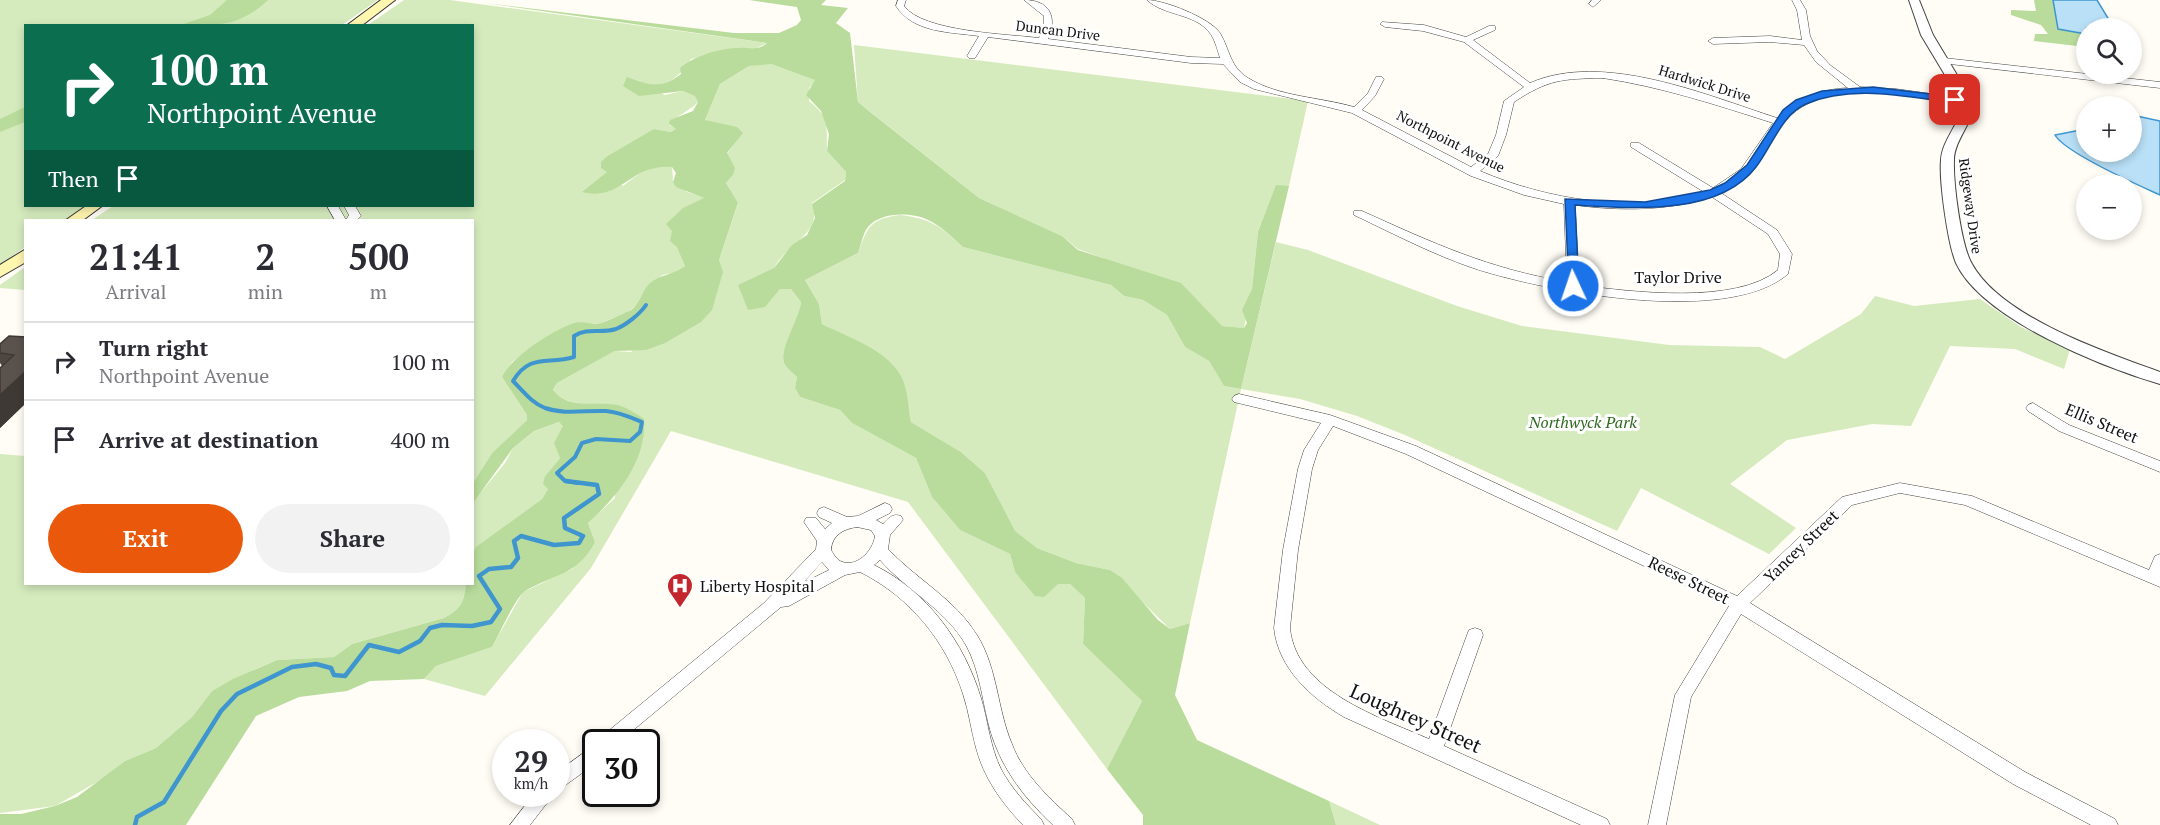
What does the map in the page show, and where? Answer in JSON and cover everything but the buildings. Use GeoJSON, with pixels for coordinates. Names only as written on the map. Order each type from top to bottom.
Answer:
{"type":"FeatureCollection","features":[{"type":"Feature","properties":{"kind":"main road"},"geometry":{"type":"LineString","coordinates":[[355,24],[388,0]]}},
{"type":"Feature","properties":{"kind":"main road"},"geometry":{"type":"LineString","coordinates":[[76,219],[94,207]]}},
{"type":"Feature","properties":{"kind":"main road"},"geometry":{"type":"LineString","coordinates":[[0,272],[24,255]]}},
{"type":"Feature","properties":{"kind":"street","name":"Duncan Drive"},"geometry":{"type":"LineString","coordinates":[[902,0],[900,6],[903,13],[920,23],[1042,42],[1191,60],[1227,61]]}},
{"type":"Feature","properties":{"kind":"street"},"geometry":{"type":"LineString","coordinates":[[1028,0],[1043,8],[1049,20],[1049,27],[1042,42]]}},
{"type":"Feature","properties":{"kind":"street"},"geometry":{"type":"LineString","coordinates":[[1151,0],[1163,7],[1198,19],[1213,28],[1227,61]]}},
{"type":"Feature","properties":{"kind":"street"},"geometry":{"type":"LineString","coordinates":[[1796,0],[1804,17],[1804,33],[1808,43],[1819,58],[1857,90]]}},
{"type":"Feature","properties":{"kind":"street"},"geometry":{"type":"LineString","coordinates":[[1914,0],[1927,36],[1968,102]]}},
{"type":"Feature","properties":{"kind":"street"},"geometry":{"type":"LineString","coordinates":[[1385,24],[1424,28],[1467,40],[1528,86],[1509,101],[1501,135],[1493,156],[1472,172]]}},
{"type":"Feature","properties":{"kind":"street"},"geometry":{"type":"LineString","coordinates":[[1467,40],[1492,28]]}},
{"type":"Feature","properties":{"kind":"street"},"geometry":{"type":"LineString","coordinates":[[972,56],[985,34]]}},
{"type":"Feature","properties":{"kind":"street"},"geometry":{"type":"LineString","coordinates":[[1713,41],[1770,39],[1808,43]]}},
{"type":"Feature","properties":{"kind":"street","name":"Northpoint Avenue"},"geometry":{"type":"LineString","coordinates":[[1227,61],[1233,71],[1254,86],[1356,111],[1472,172],[1520,191],[1569,201],[1645,205],[1696,198],[1714,192],[1729,185],[1751,167],[1779,122],[1793,107],[1812,97],[1857,90],[1968,102]]}},
{"type":"Feature","properties":{"kind":"street"},"geometry":{"type":"LineString","coordinates":[[1944,61],[2160,85]]}},
{"type":"Feature","properties":{"kind":"street"},"geometry":{"type":"LineString","coordinates":[[1617,64],[1621,76]]}},
{"type":"Feature","properties":{"kind":"street","name":"Hardwick Drive"},"geometry":{"type":"LineString","coordinates":[[1528,86],[1581,76],[1621,76],[1673,88],[1779,122]]}},
{"type":"Feature","properties":{"kind":"street"},"geometry":{"type":"LineString","coordinates":[[1356,111],[1372,94],[1379,79]]}},
{"type":"Feature","properties":{"kind":"street","name":"Ridgeway Drive"},"geometry":{"type":"LineString","coordinates":[[1968,102],[1967,118],[1950,146],[1947,159],[1961,256],[1970,273],[1986,290],[2040,328],[2084,349],[2160,378]]}},
{"type":"Feature","properties":{"kind":"street"},"geometry":{"type":"LineString","coordinates":[[1635,145],[1714,192]]}},
{"type":"Feature","properties":{"kind":"street","name":"Taylor Drive"},"geometry":{"type":"LineString","coordinates":[[1358,213],[1480,266],[1615,293],[1711,295],[1752,289],[1772,281],[1784,271],[1786,254],[1780,240],[1753,217],[1714,192]]}},
{"type":"Feature","properties":{"kind":"street"},"geometry":{"type":"LineString","coordinates":[[1569,201],[1573,286]]}},
{"type":"Feature","properties":{"kind":"street","name":"Reese Street"},"geometry":{"type":"LineString","coordinates":[[1239,399],[1330,420],[1411,450],[1739,604],[2019,778],[2109,825]]}},
{"type":"Feature","properties":{"kind":"street","name":"Ellis Street"},"geometry":{"type":"LineString","coordinates":[[2033,408],[2064,428],[2160,467]]}},
{"type":"Feature","properties":{"kind":"street","name":"Loughrey Street"},"geometry":{"type":"LineString","coordinates":[[1330,420],[1309,453],[1285,590],[1282,638],[1302,676],[1325,698],[1350,712],[1601,825]]}},
{"type":"Feature","properties":{"kind":"street","name":"Yancey Street"},"geometry":{"type":"LineString","coordinates":[[1657,825],[1683,695],[1739,604],[1847,501],[1900,488],[1967,500],[2157,580]]}},
{"type":"Feature","properties":{"kind":"street"},"geometry":{"type":"LineString","coordinates":[[824,513],[853,522],[874,525],[882,534]]}},
{"type":"Feature","properties":{"kind":"street"},"geometry":{"type":"LineString","coordinates":[[623,729],[770,608],[824,546],[833,529],[891,514],[882,534],[881,551],[874,559],[770,608]]}},
{"type":"Feature","properties":{"kind":"street"},"geometry":{"type":"LineString","coordinates":[[811,522],[832,563],[853,567],[885,579],[925,611],[948,639],[969,686],[995,774],[1018,808],[1035,825]]}},
{"type":"Feature","properties":{"kind":"street"},"geometry":{"type":"LineString","coordinates":[[881,551],[938,601],[965,630],[981,660],[992,693],[999,735],[1017,771],[1042,804],[1066,825]]}},
{"type":"Feature","properties":{"kind":"street"},"geometry":{"type":"LineString","coordinates":[[2157,580],[2160,560]]}},
{"type":"Feature","properties":{"kind":"street"},"geometry":{"type":"LineString","coordinates":[[1434,749],[1475,635]]}},
{"type":"Feature","properties":{"kind":"street"},"geometry":{"type":"LineString","coordinates":[[570,773],[582,763]]}},
{"type":"Feature","properties":{"kind":"street"},"geometry":{"type":"LineString","coordinates":[[519,825],[534,807]]}},
{"type":"Feature","properties":{"kind":"green space"},"geometry":{"type":"Polygon","coordinates":[[[0,0],[378,0],[343,24],[24,24],[24,207],[84,207],[66,219],[24,219],[24,248],[0,265],[0,0]]]}},
{"type":"Feature","properties":{"kind":"green space"},"geometry":{"type":"Polygon","coordinates":[[[227,0],[268,0],[248,15],[228,23],[184,24],[210,15],[227,0]]]}},
{"type":"Feature","properties":{"kind":"green space"},"geometry":{"type":"Polygon","coordinates":[[[404,0],[450,0],[767,43],[757,48],[738,48],[691,59],[672,80],[653,86],[643,84],[665,95],[683,91],[696,96],[698,102],[669,125],[677,129],[671,132],[654,129],[608,171],[623,186],[646,170],[672,166],[673,182],[687,192],[705,198],[672,231],[685,266],[678,272],[662,275],[639,303],[629,311],[599,324],[575,323],[533,346],[512,362],[502,377],[527,415],[527,420],[492,453],[474,481],[474,219],[94,219],[112,207],[474,207],[474,24],[369,24],[404,0]]]}},
{"type":"Feature","properties":{"kind":"green space"},"geometry":{"type":"Polygon","coordinates":[[[749,0],[826,0],[821,5],[848,8],[836,23],[850,33],[858,102],[979,198],[1062,236],[1078,250],[1181,283],[1222,326],[1244,328],[1247,323],[1242,310],[1252,289],[1258,231],[1276,185],[1289,186],[1241,389],[1224,386],[1209,361],[1185,347],[1167,315],[1143,300],[1124,296],[1111,285],[963,247],[946,231],[926,219],[912,215],[887,216],[873,222],[865,232],[858,253],[805,280],[819,304],[822,324],[886,358],[901,376],[911,422],[961,452],[985,473],[1015,531],[1037,548],[1076,563],[1110,570],[1122,578],[1158,620],[1170,629],[1190,623],[1175,695],[1197,740],[1329,801],[1336,825],[1143,825],[1143,815],[1107,769],[1142,701],[1083,644],[1085,598],[1070,584],[1058,584],[1044,597],[1035,596],[1015,572],[1010,554],[960,530],[932,497],[916,458],[852,423],[840,410],[800,397],[795,388],[797,377],[785,365],[783,357],[801,302],[791,289],[780,289],[765,307],[748,310],[738,285],[774,268],[792,245],[807,235],[815,218],[812,204],[845,181],[846,172],[827,151],[829,134],[821,111],[806,95],[815,80],[771,64],[749,66],[720,84],[705,120],[737,127],[743,133],[727,153],[735,168],[733,175],[726,183],[738,203],[719,260],[723,272],[712,310],[701,322],[665,343],[646,350],[615,351],[557,383],[553,390],[567,400],[583,404],[618,405],[644,419],[641,449],[635,464],[619,490],[588,523],[595,542],[581,562],[564,573],[525,591],[512,609],[492,647],[436,666],[424,679],[370,681],[347,691],[299,697],[256,716],[186,825],[0,825],[0,814],[21,814],[55,806],[77,797],[125,761],[156,748],[192,717],[212,691],[233,679],[277,660],[334,657],[352,644],[444,618],[458,608],[463,600],[466,585],[474,585],[476,547],[542,499],[548,489],[543,484],[545,476],[560,458],[554,443],[563,426],[559,422],[534,431],[513,448],[474,502],[474,481],[492,453],[527,420],[527,415],[502,377],[507,369],[534,345],[565,327],[577,322],[597,324],[631,310],[649,284],[685,266],[677,247],[670,241],[672,231],[666,224],[683,208],[704,198],[676,187],[673,182],[676,173],[672,167],[645,171],[607,192],[596,194],[582,192],[607,172],[601,168],[601,162],[606,157],[654,129],[671,132],[676,129],[669,124],[670,120],[693,111],[698,102],[695,96],[683,91],[639,96],[623,86],[627,77],[648,84],[660,84],[674,79],[681,74],[680,68],[700,56],[724,49],[757,48],[767,43],[485,3],[734,33],[779,33],[797,25],[801,20],[797,7],[749,0]]]}},
{"type":"Feature","properties":{"kind":"green space"},"geometry":{"type":"Polygon","coordinates":[[[2034,0],[2053,0],[2059,29],[2076,32],[2076,46],[2034,41],[2035,34],[2048,34],[2041,25],[2011,15],[2011,10],[2036,11],[2034,0]]]}},
{"type":"Feature","properties":{"kind":"green space"},"geometry":{"type":"Polygon","coordinates":[[[854,45],[1308,101],[1289,186],[1276,186],[1258,230],[1252,289],[1244,328],[1222,326],[1103,258],[1078,249],[1062,236],[979,198],[858,102],[854,45]]]}},
{"type":"Feature","properties":{"kind":"green space"},"geometry":{"type":"Polygon","coordinates":[[[771,64],[816,80],[809,88],[809,101],[821,113],[826,123],[827,151],[846,172],[845,180],[812,203],[813,223],[802,238],[779,260],[773,272],[771,301],[773,294],[780,289],[791,289],[801,302],[783,357],[785,365],[797,377],[795,388],[800,397],[840,410],[852,423],[916,458],[932,497],[960,530],[1010,554],[1015,572],[1058,584],[1070,584],[1085,598],[1083,644],[1142,701],[1107,769],[908,502],[671,431],[591,568],[485,696],[424,679],[436,666],[492,647],[523,592],[572,569],[595,542],[588,523],[615,498],[617,405],[574,402],[566,400],[553,391],[557,383],[615,351],[631,352],[719,260],[738,204],[726,183],[733,175],[727,154],[742,133],[705,120],[720,84],[749,66],[771,64]]]}},
{"type":"Feature","properties":{"kind":"green space"},"geometry":{"type":"Polygon","coordinates":[[[24,107],[24,122],[0,132],[0,119],[24,107]]]}},
{"type":"Feature","properties":{"kind":"green space"},"geometry":{"type":"Polygon","coordinates":[[[900,215],[928,221],[963,247],[1111,285],[1124,296],[1143,300],[1167,315],[1185,347],[1209,361],[1224,386],[1241,389],[1190,623],[1170,629],[1110,570],[1076,563],[1037,548],[1014,531],[985,473],[961,452],[911,422],[905,388],[881,355],[822,324],[819,304],[805,280],[858,253],[868,230],[876,222],[900,215]]]}},
{"type":"Feature","properties":{"kind":"green space","name":"Northwyck Park"},"geometry":{"type":"Polygon","coordinates":[[[1276,242],[1308,250],[1457,306],[1522,326],[1669,345],[1760,347],[1785,359],[1861,314],[1875,296],[1914,306],[1980,299],[2021,327],[2070,349],[2064,369],[2015,349],[1950,346],[1911,426],[1872,424],[1787,440],[1730,484],[1796,528],[1769,554],[1641,488],[1617,531],[1405,435],[1357,416],[1300,399],[1241,389],[1276,242]]]}},
{"type":"Feature","properties":{"kind":"green space"},"geometry":{"type":"Polygon","coordinates":[[[24,268],[24,290],[0,288],[0,285],[24,268]]]}},
{"type":"Feature","properties":{"kind":"green space"},"geometry":{"type":"Polygon","coordinates":[[[559,422],[563,425],[560,458],[545,476],[548,489],[542,499],[474,552],[474,501],[505,463],[513,448],[534,431],[559,422]]]}},
{"type":"Feature","properties":{"kind":"green space"},"geometry":{"type":"Polygon","coordinates":[[[0,454],[24,456],[24,585],[466,585],[461,604],[444,618],[352,644],[334,657],[277,660],[258,668],[212,691],[192,717],[156,748],[125,761],[102,779],[55,806],[0,813],[0,454]]]}},
{"type":"Feature","properties":{"kind":"green space"},"geometry":{"type":"Polygon","coordinates":[[[1329,801],[1380,825],[1336,825],[1329,801]]]}},
{"type":"Feature","properties":{"kind":"water"},"geometry":{"type":"Polygon","coordinates":[[[2053,0],[2097,0],[2108,18],[2076,18],[2076,32],[2058,29],[2053,0]]]}},
{"type":"Feature","properties":{"kind":"water"},"geometry":{"type":"Polygon","coordinates":[[[2142,117],[2160,121],[2160,195],[2142,186],[2142,174],[2116,174],[2093,162],[2142,162],[2142,117]]]}},
{"type":"Feature","properties":{"kind":"water"},"geometry":{"type":"Polygon","coordinates":[[[2076,131],[2076,153],[2061,142],[2055,135],[2076,131]]]}},
{"type":"Feature","properties":{"kind":"waterway"},"geometry":{"type":"LineString","coordinates":[[578,483],[565,481],[557,473],[575,457],[582,443],[596,439],[630,441],[640,432],[642,422],[611,412],[568,412],[545,408],[532,400],[513,381],[519,372],[533,363],[574,357],[574,336],[584,332],[616,329],[632,319],[646,305]]}},
{"type":"Feature","properties":{"kind":"waterway"},"geometry":{"type":"LineString","coordinates":[[135,825],[137,817],[164,802],[221,711],[237,694],[292,667],[316,664],[331,668],[334,675],[345,676],[369,645],[399,652],[420,641],[430,628],[442,625],[472,626],[491,622],[500,609],[479,576],[489,569],[511,567],[518,558],[514,541],[521,536],[554,545],[579,543],[583,536],[565,528],[564,518],[599,494],[597,485],[566,481]]}},
{"type":"Feature","properties":{"kind":"place","name":"Liberty Hospital"},"geometry":{"type":"Point","coordinates":[680,609]}},
{"type":"Feature","properties":{"kind":"route"},"geometry":{"type":"LineString","coordinates":[[1573,286],[1569,201],[1645,205],[1696,198],[1714,192],[1741,177],[1751,167],[1787,112],[1800,102],[1822,94],[1873,90],[1955,100]]}}]}
